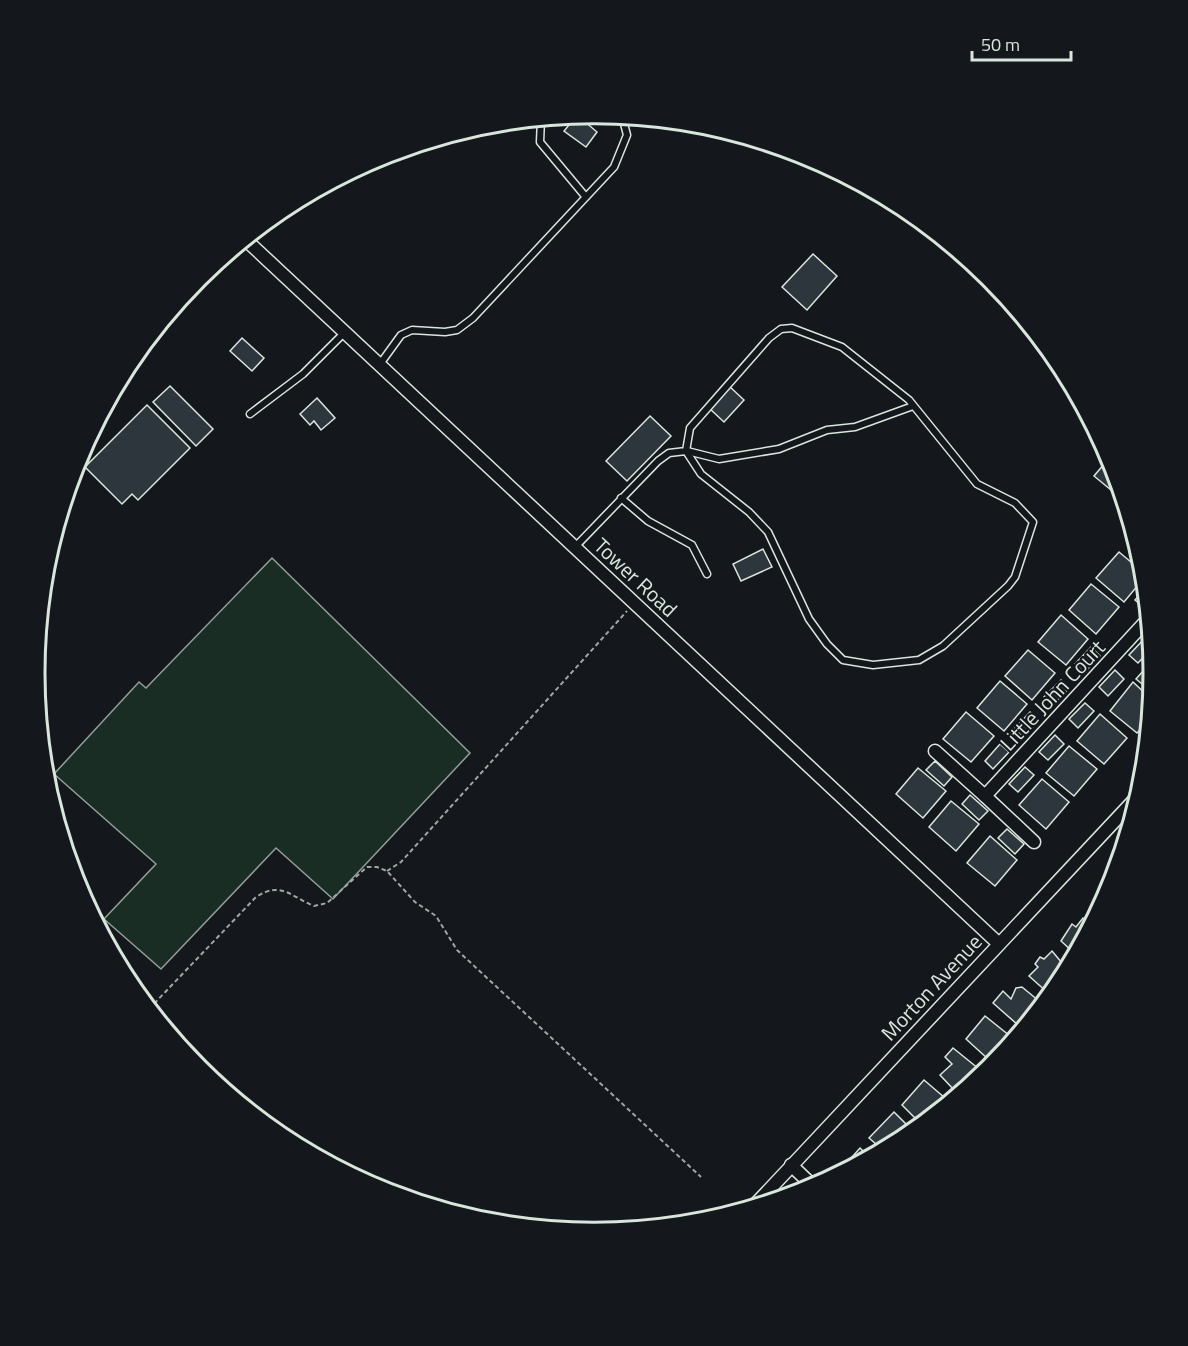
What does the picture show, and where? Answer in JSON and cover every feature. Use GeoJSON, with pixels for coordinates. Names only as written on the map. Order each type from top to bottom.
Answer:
{"type":"FeatureCollection","features":[{"type":"Feature","properties":{"kind":"street","name":"Tower Road"},"geometry":{"type":"LineString","coordinates":[[251,244],[999,944]]}},
{"type":"Feature","properties":{"kind":"street","name":"Little John Court"},"geometry":{"type":"LineString","coordinates":[[985,796],[1141,628]]}},
{"type":"Feature","properties":{"kind":"street"},"geometry":{"type":"LineString","coordinates":[[935,751],[1034,842]]}},
{"type":"Feature","properties":{"kind":"street","name":"Morton Avenue"},"geometry":{"type":"LineString","coordinates":[[764,1195],[1125,810]]}},
{"type":"Feature","properties":{"kind":"street"},"geometry":{"type":"LineString","coordinates":[[791,1165],[806,1179]]}},
{"type":"Feature","properties":{"kind":"lane"},"geometry":{"type":"LineString","coordinates":[[380,364],[401,335],[412,330],[457,330],[473,318],[614,167],[627,135],[624,125]]}},
{"type":"Feature","properties":{"kind":"lane"},"geometry":{"type":"LineString","coordinates":[[541,127],[540,142],[585,196]]}},
{"type":"Feature","properties":{"kind":"lane"},"geometry":{"type":"LineString","coordinates":[[792,328],[816,335],[842,347],[913,406],[977,484],[1015,503],[1033,522],[1015,577],[943,646],[919,660],[908,663],[873,665],[852,663],[835,654],[810,619],[768,532],[749,512],[701,474],[686,451],[690,428],[701,413],[769,338],[781,329],[792,328]]}},
{"type":"Feature","properties":{"kind":"lane"},"geometry":{"type":"LineString","coordinates":[[250,414],[295,381],[345,332]]}},
{"type":"Feature","properties":{"kind":"lane"},"geometry":{"type":"LineString","coordinates":[[575,547],[621,498],[669,453],[686,451],[719,459],[779,449],[827,430],[855,428],[913,406]]}},
{"type":"Feature","properties":{"kind":"lane"},"geometry":{"type":"LineString","coordinates":[[621,498],[648,521],[692,545],[706,574]]}},
{"type":"Feature","properties":{"kind":"path"},"geometry":{"type":"LineString","coordinates":[[387,871],[401,862],[635,603]]}},
{"type":"Feature","properties":{"kind":"path"},"geometry":{"type":"LineString","coordinates":[[155,1003],[256,897],[267,890],[274,888],[287,892],[314,906],[327,903],[367,867],[377,867],[387,871],[415,902],[436,916],[457,950],[701,1177]]}},
{"type":"Feature","properties":{"kind":"green space"},"geometry":{"type":"Polygon","coordinates":[[[272,558],[470,753],[333,899],[276,848],[161,969],[104,919],[156,864],[55,773],[139,682],[146,688],[272,558]]]}},
{"type":"Feature","properties":{"kind":"building"},"geometry":{"type":"Polygon","coordinates":[[[588,124],[597,132],[586,147],[564,131],[569,125],[588,124]]]}},
{"type":"Feature","properties":{"kind":"building"},"geometry":{"type":"Polygon","coordinates":[[[813,254],[837,276],[807,310],[782,287],[813,254]]]}},
{"type":"Feature","properties":{"kind":"building"},"geometry":{"type":"Polygon","coordinates":[[[242,338],[264,358],[252,371],[230,351],[242,338]]]}},
{"type":"Feature","properties":{"kind":"building"},"geometry":{"type":"Polygon","coordinates":[[[170,386],[213,429],[196,446],[153,402],[170,386]]]}},
{"type":"Feature","properties":{"kind":"building"},"geometry":{"type":"Polygon","coordinates":[[[729,386],[744,400],[724,422],[709,408],[729,386]]]}},
{"type":"Feature","properties":{"kind":"building"},"geometry":{"type":"Polygon","coordinates":[[[317,398],[335,418],[321,430],[314,421],[310,425],[300,414],[317,398]]]}},
{"type":"Feature","properties":{"kind":"building"},"geometry":{"type":"Polygon","coordinates":[[[147,405],[190,448],[138,500],[132,494],[122,504],[86,466],[147,405]]]}},
{"type":"Feature","properties":{"kind":"building"},"geometry":{"type":"Polygon","coordinates":[[[650,416],[671,436],[627,481],[606,461],[650,416]]]}},
{"type":"Feature","properties":{"kind":"building"},"geometry":{"type":"Polygon","coordinates":[[[1102,466],[1111,490],[1094,476],[1102,466]]]}},
{"type":"Feature","properties":{"kind":"building"},"geometry":{"type":"Polygon","coordinates":[[[763,549],[772,567],[741,581],[733,564],[763,549]]]}},
{"type":"Feature","properties":{"kind":"building"},"geometry":{"type":"Polygon","coordinates":[[[1119,552],[1131,562],[1136,588],[1124,602],[1096,578],[1119,552]]]}},
{"type":"Feature","properties":{"kind":"building"},"geometry":{"type":"Polygon","coordinates":[[[1091,584],[1119,607],[1096,634],[1069,610],[1091,584]]]}},
{"type":"Feature","properties":{"kind":"building"},"geometry":{"type":"Polygon","coordinates":[[[1061,615],[1088,639],[1066,665],[1038,642],[1061,615]]]}},
{"type":"Feature","properties":{"kind":"building"},"geometry":{"type":"Polygon","coordinates":[[[1142,641],[1143,658],[1138,663],[1129,655],[1142,641]]]}},
{"type":"Feature","properties":{"kind":"building"},"geometry":{"type":"Polygon","coordinates":[[[1091,647],[1100,656],[1084,673],[1075,664],[1091,647]]]}},
{"type":"Feature","properties":{"kind":"building"},"geometry":{"type":"Polygon","coordinates":[[[1028,650],[1055,673],[1032,700],[1005,676],[1028,650]]]}},
{"type":"Feature","properties":{"kind":"building"},"geometry":{"type":"Polygon","coordinates":[[[1115,670],[1124,679],[1108,696],[1099,687],[1115,670]]]}},
{"type":"Feature","properties":{"kind":"building"},"geometry":{"type":"Polygon","coordinates":[[[1143,671],[1143,684],[1136,679],[1143,671]]]}},
{"type":"Feature","properties":{"kind":"building"},"geometry":{"type":"Polygon","coordinates":[[[1061,680],[1069,688],[1053,705],[1044,697],[1061,680]]]}},
{"type":"Feature","properties":{"kind":"building"},"geometry":{"type":"Polygon","coordinates":[[[1000,681],[1027,704],[1004,731],[977,708],[1000,681]]]}},
{"type":"Feature","properties":{"kind":"building"},"geometry":{"type":"Polygon","coordinates":[[[1133,682],[1143,691],[1140,730],[1137,733],[1110,711],[1133,682]]]}},
{"type":"Feature","properties":{"kind":"building"},"geometry":{"type":"Polygon","coordinates":[[[1085,703],[1094,711],[1078,728],[1069,719],[1085,703]]]}},
{"type":"Feature","properties":{"kind":"building"},"geometry":{"type":"Polygon","coordinates":[[[966,712],[994,736],[971,762],[943,739],[966,712]]]}},
{"type":"Feature","properties":{"kind":"building"},"geometry":{"type":"Polygon","coordinates":[[[1030,712],[1039,721],[1023,737],[1014,729],[1030,712]]]}},
{"type":"Feature","properties":{"kind":"building"},"geometry":{"type":"Polygon","coordinates":[[[1100,714],[1127,738],[1104,764],[1077,741],[1100,714]]]}},
{"type":"Feature","properties":{"kind":"building"},"geometry":{"type":"Polygon","coordinates":[[[1055,735],[1064,744],[1048,760],[1039,752],[1055,735]]]}},
{"type":"Feature","properties":{"kind":"building"},"geometry":{"type":"Polygon","coordinates":[[[1000,744],[1009,752],[993,769],[985,761],[1000,744]]]}},
{"type":"Feature","properties":{"kind":"building"},"geometry":{"type":"Polygon","coordinates":[[[1069,746],[1097,769],[1074,796],[1046,773],[1069,746]]]}},
{"type":"Feature","properties":{"kind":"building"},"geometry":{"type":"Polygon","coordinates":[[[935,761],[952,777],[944,786],[926,770],[935,761]]]}},
{"type":"Feature","properties":{"kind":"building"},"geometry":{"type":"Polygon","coordinates":[[[1025,767],[1034,775],[1018,792],[1009,784],[1025,767]]]}},
{"type":"Feature","properties":{"kind":"building"},"geometry":{"type":"Polygon","coordinates":[[[918,768],[946,791],[923,818],[896,794],[918,768]]]}},
{"type":"Feature","properties":{"kind":"building"},"geometry":{"type":"Polygon","coordinates":[[[1042,779],[1069,802],[1046,829],[1019,805],[1042,779]]]}},
{"type":"Feature","properties":{"kind":"building"},"geometry":{"type":"Polygon","coordinates":[[[970,795],[988,811],[979,820],[962,804],[970,795]]]}},
{"type":"Feature","properties":{"kind":"building"},"geometry":{"type":"Polygon","coordinates":[[[951,801],[979,824],[956,851],[929,827],[951,801]]]}},
{"type":"Feature","properties":{"kind":"building"},"geometry":{"type":"Polygon","coordinates":[[[1007,829],[1024,844],[1015,854],[998,838],[1007,829]]]}},
{"type":"Feature","properties":{"kind":"building"},"geometry":{"type":"Polygon","coordinates":[[[990,836],[1017,860],[995,886],[967,863],[990,836]]]}},
{"type":"Feature","properties":{"kind":"building"},"geometry":{"type":"Polygon","coordinates":[[[1084,919],[1069,948],[1061,941],[1072,924],[1076,927],[1084,919]]]}},
{"type":"Feature","properties":{"kind":"building"},"geometry":{"type":"Polygon","coordinates":[[[1052,951],[1061,961],[1043,988],[1029,976],[1038,967],[1035,964],[1040,957],[1044,959],[1052,951]]]}},
{"type":"Feature","properties":{"kind":"building"},"geometry":{"type":"Polygon","coordinates":[[[1022,987],[1036,998],[1016,1024],[993,1003],[1003,991],[1011,999],[1016,988],[1022,987]]]}},
{"type":"Feature","properties":{"kind":"building"},"geometry":{"type":"Polygon","coordinates":[[[985,1016],[1008,1034],[986,1057],[966,1039],[985,1016]]]}},
{"type":"Feature","properties":{"kind":"building"},"geometry":{"type":"Polygon","coordinates":[[[953,1048],[976,1067],[953,1089],[940,1075],[952,1064],[945,1057],[953,1048]]]}},
{"type":"Feature","properties":{"kind":"building"},"geometry":{"type":"Polygon","coordinates":[[[924,1080],[943,1096],[915,1118],[902,1105],[924,1080]]]}},
{"type":"Feature","properties":{"kind":"building"},"geometry":{"type":"Polygon","coordinates":[[[894,1112],[906,1124],[875,1143],[869,1138],[894,1112]]]}},
{"type":"Feature","properties":{"kind":"building"},"geometry":{"type":"Polygon","coordinates":[[[860,1148],[863,1151],[852,1157],[860,1148]]]}}]}
